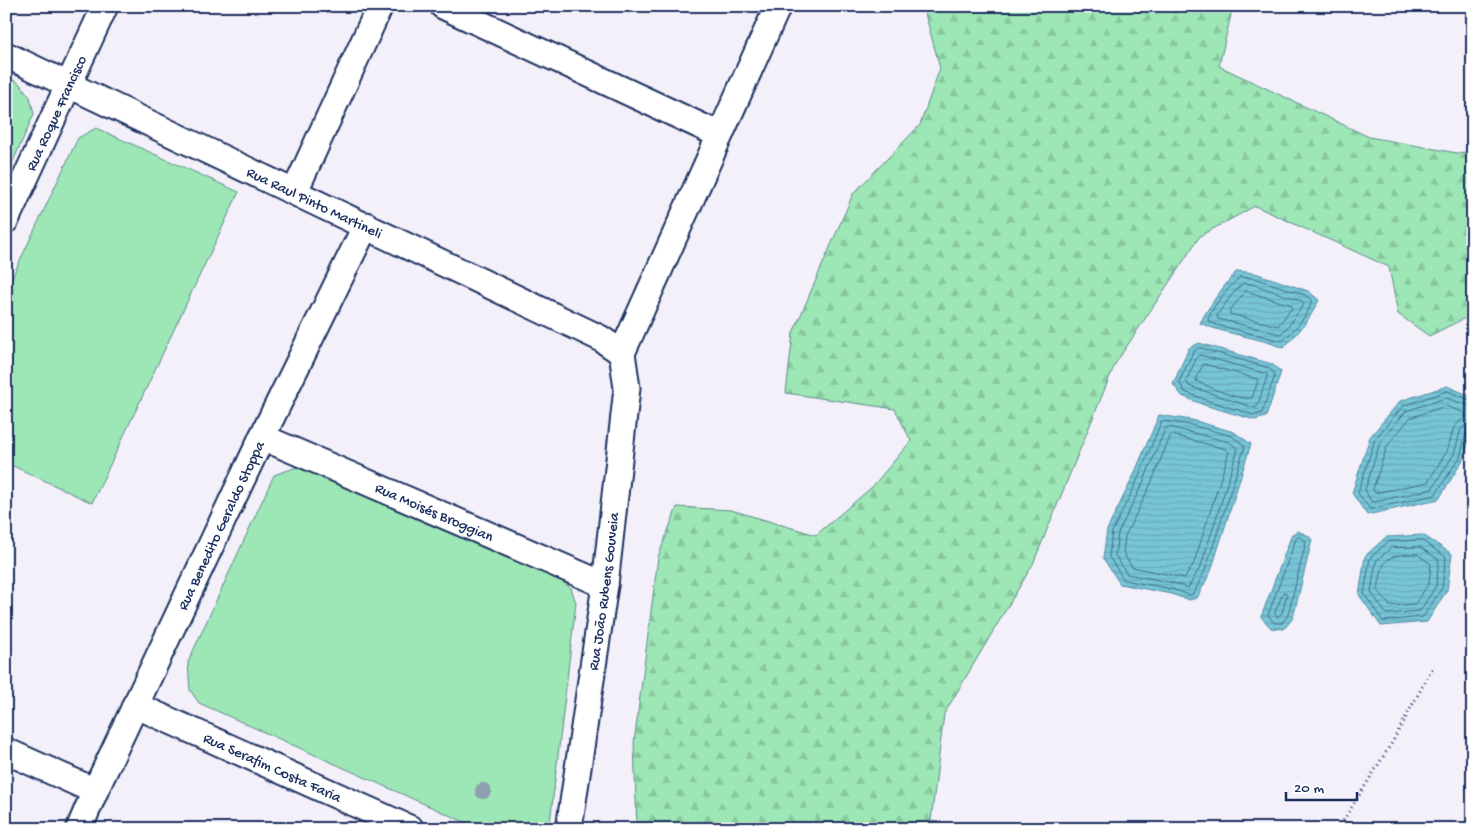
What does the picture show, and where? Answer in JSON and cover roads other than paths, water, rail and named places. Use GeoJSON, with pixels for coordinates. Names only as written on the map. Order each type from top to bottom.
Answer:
{"type":"FeatureCollection","features":[{"type":"Feature","properties":{"kind":"street","name":"Rua Roque Francisco"},"geometry":{"type":"LineString","coordinates":[[6,220],[105,6]]}},
{"type":"Feature","properties":{"kind":"street"},"geometry":{"type":"LineString","coordinates":[[294,191],[380,6]]}},
{"type":"Feature","properties":{"kind":"street"},"geometry":{"type":"LineString","coordinates":[[443,6],[720,136]]}},
{"type":"Feature","properties":{"kind":"street"},"geometry":{"type":"LineString","coordinates":[[622,353],[778,6]]}},
{"type":"Feature","properties":{"kind":"street","name":"Rua Raul Pinto Martineli"},"geometry":{"type":"LineString","coordinates":[[6,55],[600,338],[622,353]]}},
{"type":"Feature","properties":{"kind":"street","name":"Rua Benedito Geraldo Stoppa"},"geometry":{"type":"LineString","coordinates":[[79,829],[94,791],[262,437],[366,225]]}},
{"type":"Feature","properties":{"kind":"street","name":"Rua João Rubens Gouveia"},"geometry":{"type":"LineString","coordinates":[[569,829],[605,585],[627,388],[622,353]]}},
{"type":"Feature","properties":{"kind":"street","name":"Rua Moisés Broggian"},"geometry":{"type":"LineString","coordinates":[[262,437],[605,585]]}},
{"type":"Feature","properties":{"kind":"street","name":"Rua Serafim Costa Faria"},"geometry":{"type":"LineString","coordinates":[[135,706],[411,829]]}},
{"type":"Feature","properties":{"kind":"street"},"geometry":{"type":"LineString","coordinates":[[6,751],[94,791]]}},
{"type":"Feature","properties":{"kind":"water"},"geometry":{"type":"Polygon","coordinates":[[[1237,271],[1255,273],[1308,291],[1319,300],[1303,326],[1283,348],[1200,323],[1217,296],[1237,271]]]}},
{"type":"Feature","properties":{"kind":"water"},"geometry":{"type":"Polygon","coordinates":[[[1199,343],[1272,364],[1281,372],[1266,417],[1255,420],[1204,405],[1182,396],[1173,384],[1189,348],[1199,343]]]}},
{"type":"Feature","properties":{"kind":"water"},"geometry":{"type":"Polygon","coordinates":[[[1447,386],[1473,397],[1473,427],[1464,458],[1439,499],[1367,515],[1352,493],[1370,437],[1400,401],[1447,386]]]}},
{"type":"Feature","properties":{"kind":"water"},"geometry":{"type":"Polygon","coordinates":[[[1159,415],[1192,420],[1234,432],[1251,444],[1211,571],[1197,598],[1189,600],[1171,594],[1120,584],[1103,558],[1107,530],[1132,479],[1159,415]]]}},
{"type":"Feature","properties":{"kind":"water"},"geometry":{"type":"Polygon","coordinates":[[[1298,531],[1309,536],[1312,540],[1293,618],[1284,629],[1271,628],[1261,617],[1292,534],[1298,531]]]}},
{"type":"Feature","properties":{"kind":"water"},"geometry":{"type":"Polygon","coordinates":[[[1423,535],[1452,554],[1447,590],[1427,622],[1381,626],[1359,595],[1365,556],[1386,537],[1423,535]]]}}]}
